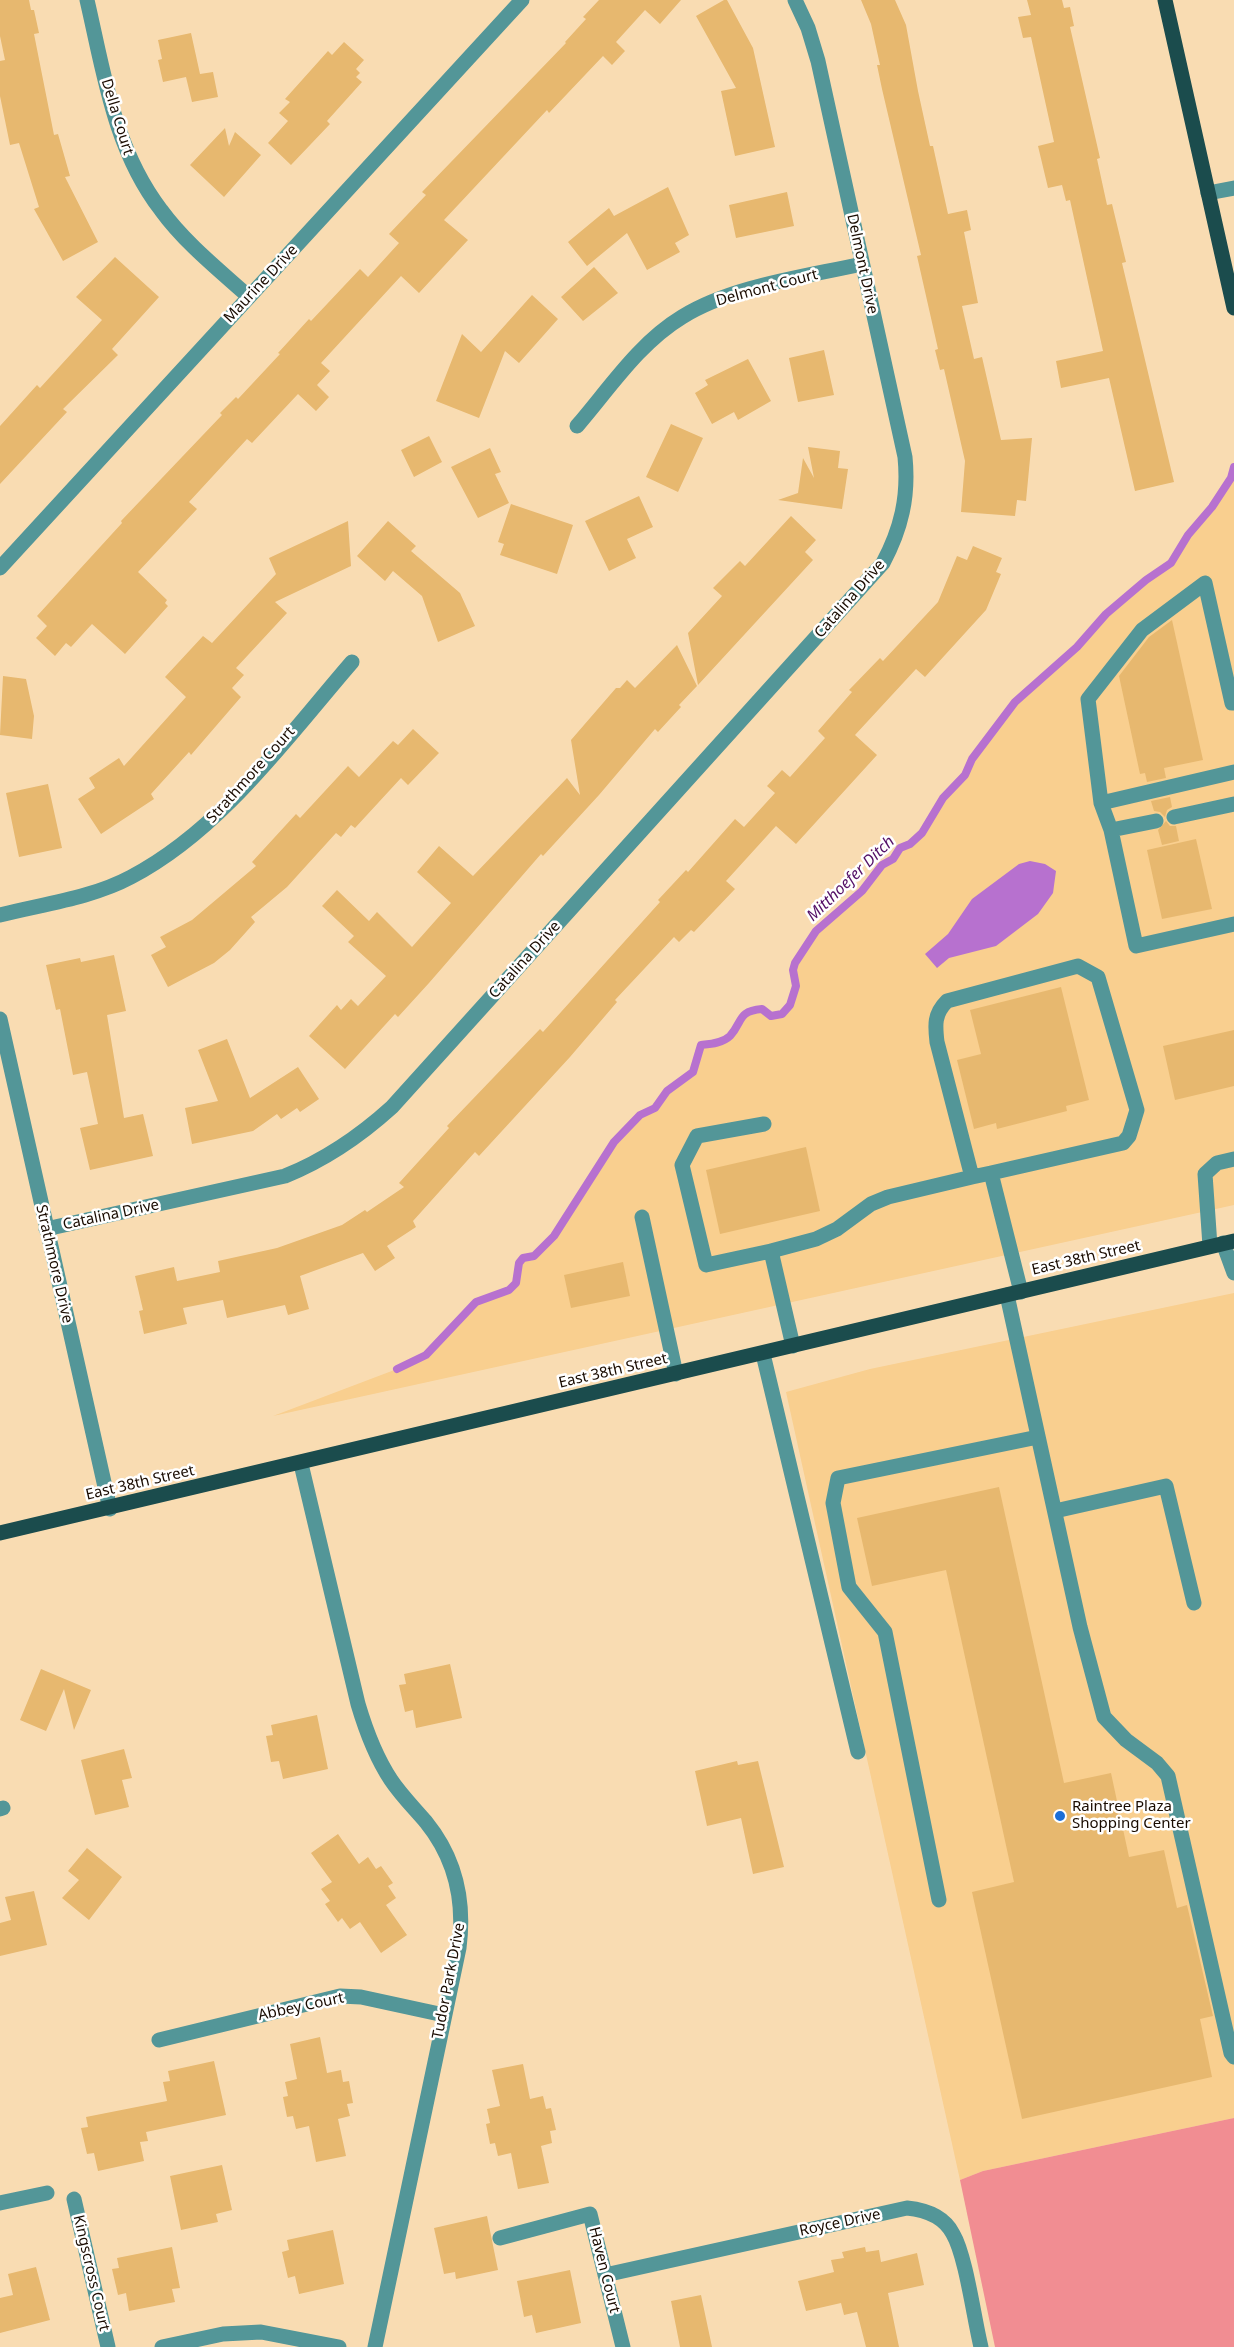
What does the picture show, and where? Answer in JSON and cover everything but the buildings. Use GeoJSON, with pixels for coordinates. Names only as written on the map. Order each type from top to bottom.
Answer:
{"type":"FeatureCollection","features":[{"type":"Feature","properties":{"kind":"main road"},"geometry":{"type":"LineString","coordinates":[[1165,0],[1234,308]]}},
{"type":"Feature","properties":{"kind":"main road","name":"East 38th Street"},"geometry":{"type":"LineString","coordinates":[[0,1533],[301,1464],[1222,1243]]}},
{"type":"Feature","properties":{"kind":"street","name":"Della Court"},"geometry":{"type":"LineString","coordinates":[[87,0],[112,113],[120,137],[140,179],[176,228],[249,297]]}},
{"type":"Feature","properties":{"kind":"street","name":"Maurine Drive"},"geometry":{"type":"LineString","coordinates":[[0,568],[522,0]]}},
{"type":"Feature","properties":{"kind":"street","name":"Delmont Drive"},"geometry":{"type":"LineString","coordinates":[[795,0],[808,28],[818,61],[905,458],[906,494],[899,531]]}},
{"type":"Feature","properties":{"kind":"street"},"geometry":{"type":"LineString","coordinates":[[1208,193],[1234,188]]}},
{"type":"Feature","properties":{"kind":"street","name":"Delmont Court"},"geometry":{"type":"LineString","coordinates":[[577,426],[650,341],[680,318],[701,306],[736,293],[862,264]]}},
{"type":"Feature","properties":{"kind":"street","name":"Catalina Drive"},"geometry":{"type":"LineString","coordinates":[[46,1229],[285,1176],[306,1167],[357,1138],[392,1107],[875,575],[899,531]]}},
{"type":"Feature","properties":{"kind":"street"},"geometry":{"type":"LineString","coordinates":[[1233,707],[1205,583],[1142,630],[1088,699],[1101,803],[1111,830],[1136,945],[1234,924]]}},
{"type":"Feature","properties":{"kind":"street","name":"Strathmore Court"},"geometry":{"type":"LineString","coordinates":[[0,915],[85,894],[130,878],[171,854],[217,816],[352,662]]}},
{"type":"Feature","properties":{"kind":"street"},"geometry":{"type":"LineString","coordinates":[[1101,803],[1234,772]]}},
{"type":"Feature","properties":{"kind":"street"},"geometry":{"type":"LineString","coordinates":[[1174,817],[1234,804]]}},
{"type":"Feature","properties":{"kind":"street"},"geometry":{"type":"LineString","coordinates":[[1111,830],[1156,821]]}},
{"type":"Feature","properties":{"kind":"street"},"geometry":{"type":"LineString","coordinates":[[764,1124],[697,1136],[682,1165],[706,1265],[816,1239],[837,1229],[871,1204],[888,1197],[1123,1143],[1129,1136],[1137,1110],[1098,977],[1090,971],[1078,966],[947,1001],[938,1010],[935,1023],[937,1042],[972,1177]]}},
{"type":"Feature","properties":{"kind":"street","name":"Strathmore Drive"},"geometry":{"type":"LineString","coordinates":[[0,1019],[110,1509]]}},
{"type":"Feature","properties":{"kind":"street"},"geometry":{"type":"LineString","coordinates":[[1234,1160],[1217,1163],[1205,1174],[1222,1243],[1234,1273]]}},
{"type":"Feature","properties":{"kind":"street"},"geometry":{"type":"LineString","coordinates":[[991,1173],[1038,1437],[1080,1627],[1104,1717],[1168,1776],[1231,2053],[1234,2057]]}},
{"type":"Feature","properties":{"kind":"street"},"geometry":{"type":"LineString","coordinates":[[642,1216],[676,1374]]}},
{"type":"Feature","properties":{"kind":"street"},"geometry":{"type":"LineString","coordinates":[[771,1251],[793,1346]]}},
{"type":"Feature","properties":{"kind":"street"},"geometry":{"type":"LineString","coordinates":[[763,1354],[858,1752]]}},
{"type":"Feature","properties":{"kind":"street"},"geometry":{"type":"LineString","coordinates":[[939,1900],[885,1632],[849,1587],[833,1503],[838,1478],[1038,1437]]}},
{"type":"Feature","properties":{"kind":"street","name":"Tudor Park Drive"},"geometry":{"type":"LineString","coordinates":[[301,1464],[358,1704],[369,1739],[390,1779],[440,1843],[451,1864],[458,1888],[461,1912],[460,1936],[375,2347]]}},
{"type":"Feature","properties":{"kind":"street"},"geometry":{"type":"LineString","coordinates":[[1055,1511],[1166,1486],[1194,1603]]}},
{"type":"Feature","properties":{"kind":"street","name":"Abbey Court"},"geometry":{"type":"LineString","coordinates":[[159,2040],[340,1995],[362,1997],[444,2015]]}},
{"type":"Feature","properties":{"kind":"street"},"geometry":{"type":"LineString","coordinates":[[0,2203],[47,2193]]}},
{"type":"Feature","properties":{"kind":"street","name":"Kingscross Court"},"geometry":{"type":"LineString","coordinates":[[74,2199],[108,2347]]}},
{"type":"Feature","properties":{"kind":"street","name":"Royce Drive"},"geometry":{"type":"LineString","coordinates":[[605,2275],[907,2208],[922,2209],[942,2221],[956,2240],[981,2347]]}},
{"type":"Feature","properties":{"kind":"street","name":"Haven Court"},"geometry":{"type":"LineString","coordinates":[[500,2238],[590,2214],[623,2347]]}},
{"type":"Feature","properties":{"kind":"street"},"geometry":{"type":"LineString","coordinates":[[162,2347],[222,2334],[261,2332],[339,2347]]}},
{"type":"Feature","properties":{"kind":"shaded area"},"geometry":{"type":"Polygon","coordinates":[[[1234,467],[1234,1205],[273,1416],[397,1369],[426,1355],[476,1302],[509,1290],[516,1284],[519,1263],[523,1258],[534,1256],[554,1236],[614,1142],[640,1115],[655,1108],[667,1091],[693,1072],[701,1045],[721,1041],[730,1036],[739,1018],[752,1010],[762,1009],[771,1016],[782,1014],[790,1005],[796,986],[793,970],[795,963],[816,931],[862,891],[882,865],[893,859],[900,848],[910,844],[922,833],[943,798],[965,775],[972,759],[1015,702],[1077,647],[1106,614],[1146,580],[1171,563],[1188,535],[1212,507],[1231,478],[1234,467]]]}},
{"type":"Feature","properties":{"kind":"shaded area"},"geometry":{"type":"Polygon","coordinates":[[[1030,861],[1045,864],[1056,871],[1053,893],[1038,914],[996,946],[949,958],[937,968],[925,954],[948,934],[972,899],[1019,864],[1030,861]]]}},
{"type":"Feature","properties":{"kind":"shaded area"},"geometry":{"type":"Polygon","coordinates":[[[1234,1293],[1234,2118],[983,2171],[960,2180],[786,1392],[870,1369],[1234,1293]]]}},
{"type":"Feature","properties":{"kind":"shaded area"},"geometry":{"type":"Polygon","coordinates":[[[1234,2118],[1234,2347],[995,2347],[960,2180],[983,2171],[1234,2118]]]}},
{"type":"Feature","properties":{"kind":"waterway","name":"Mitthoefer Ditch"},"geometry":{"type":"LineString","coordinates":[[397,1369],[426,1355],[476,1302],[509,1290],[516,1283],[519,1263],[523,1258],[534,1256],[554,1236],[614,1142],[640,1115],[655,1108],[667,1091],[693,1072],[701,1045],[716,1043],[730,1036],[748,1012],[762,1009],[771,1016],[782,1014],[790,1005],[796,986],[793,970],[795,963],[816,931],[862,891],[882,865],[893,859],[900,848],[910,844],[922,833],[943,798],[965,775],[972,759],[1015,702],[1077,647],[1106,614],[1146,580],[1171,563],[1188,535],[1212,507],[1231,478],[1234,467]]}},
{"type":"Feature","properties":{"kind":"place","name":"Raintree Plaza Shopping Center"},"geometry":{"type":"Point","coordinates":[1060,1816]}}]}
